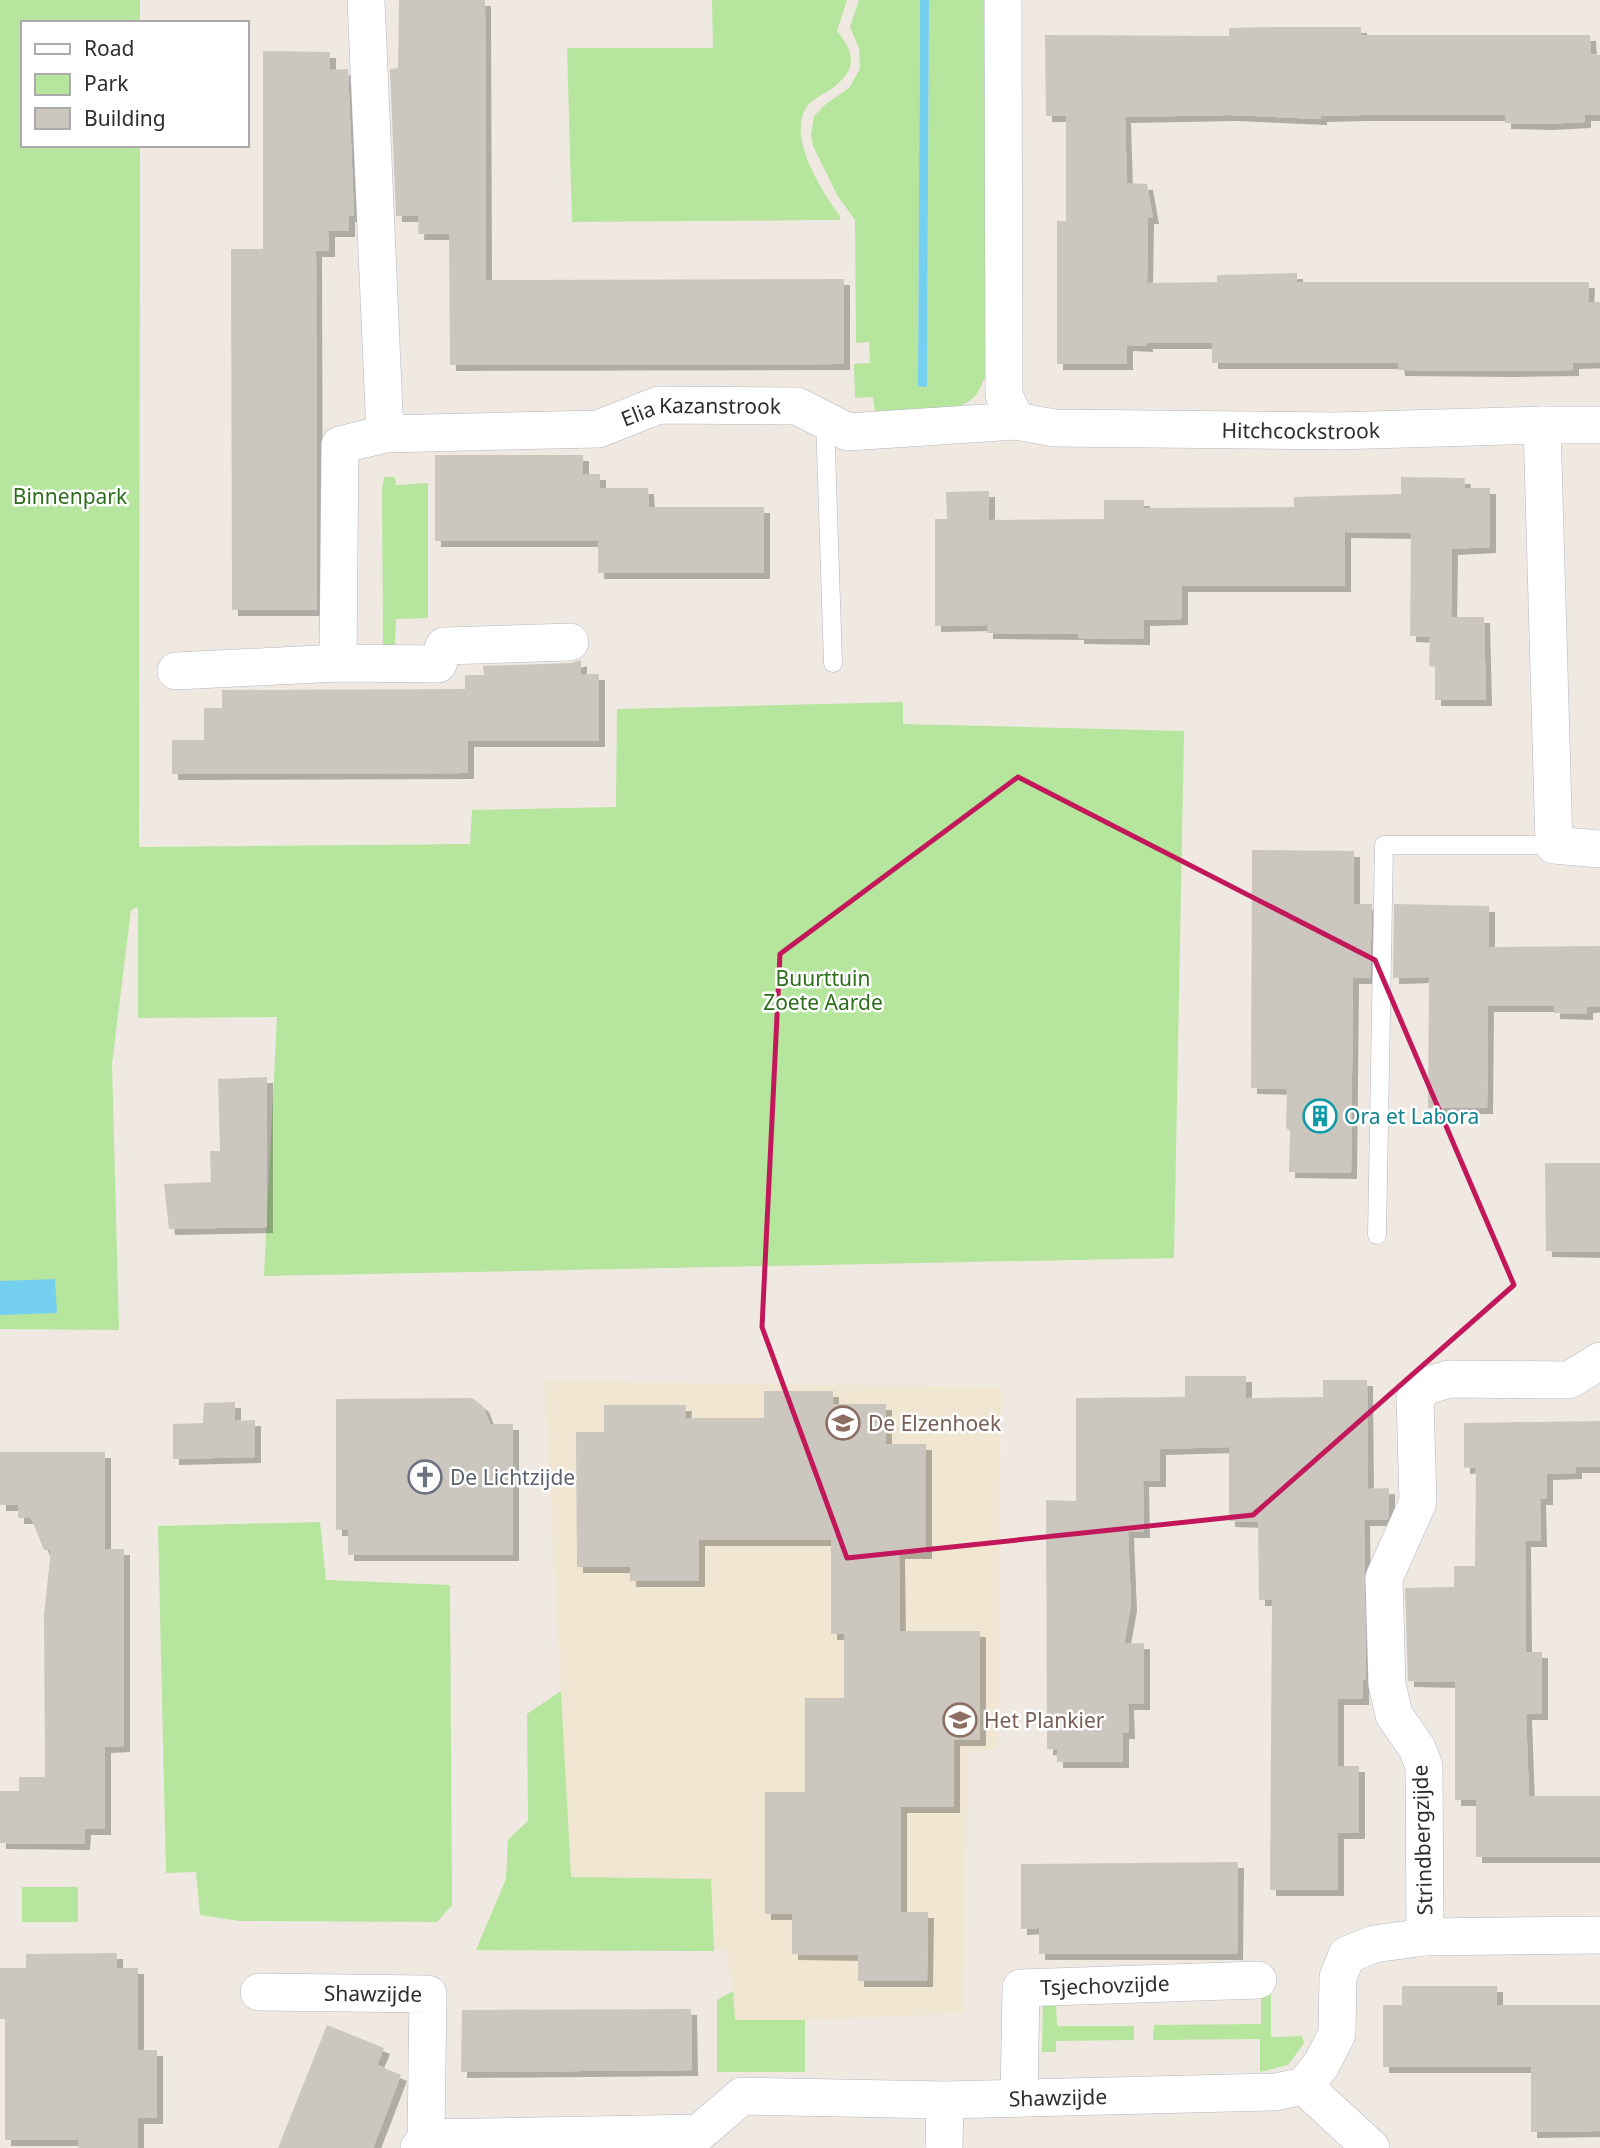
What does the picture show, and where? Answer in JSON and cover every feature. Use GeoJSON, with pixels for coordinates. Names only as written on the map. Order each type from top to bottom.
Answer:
{"type":"FeatureCollection","features":[{"type":"Feature","properties":{"kind":"street"},"geometry":{"type":"LineString","coordinates":[[366,0],[385,434]]}},
{"type":"Feature","properties":{"kind":"street"},"geometry":{"type":"LineString","coordinates":[[1003,0],[1004,395],[1016,421]]}},
{"type":"Feature","properties":{"kind":"street","name":"Elia Kazanstrook"},"geometry":{"type":"LineString","coordinates":[[338,663],[340,445],[385,434],[598,429],[659,405],[797,406],[848,432],[1016,421]]}},
{"type":"Feature","properties":{"kind":"street","name":"Hitchcockstrook"},"geometry":{"type":"LineString","coordinates":[[1016,421],[1054,428],[1336,431],[1600,425]]}},
{"type":"Feature","properties":{"kind":"street"},"geometry":{"type":"LineString","coordinates":[[1542,425],[1554,845],[1600,849]]}},
{"type":"Feature","properties":{"kind":"street"},"geometry":{"type":"LineString","coordinates":[[176,671],[338,663],[438,664],[444,646],[570,642]]}},
{"type":"Feature","properties":{"kind":"street","name":"Strindbergzijde"},"geometry":{"type":"LineString","coordinates":[[1425,1937],[1424,1766],[1417,1748],[1394,1715],[1387,1684],[1384,1578],[1418,1502],[1416,1398],[1426,1386],[1449,1379],[1569,1380],[1600,1361]]}},
{"type":"Feature","properties":{"kind":"street"},"geometry":{"type":"LineString","coordinates":[[1371,2148],[1304,2086],[1321,2065],[1337,2034],[1338,1977],[1347,1955],[1374,1944],[1425,1937],[1600,1935]]}},
{"type":"Feature","properties":{"kind":"street","name":"Tsjechovzijde"},"geometry":{"type":"LineString","coordinates":[[1019,2098],[1021,1988],[1258,1980]]}},
{"type":"Feature","properties":{"kind":"street","name":"Shawzijde"},"geometry":{"type":"LineString","coordinates":[[259,1992],[428,1994],[422,2143],[699,2133],[741,2096],[945,2100],[1275,2092],[1304,2086]]}},
{"type":"Feature","properties":{"kind":"street"},"geometry":{"type":"LineString","coordinates":[[944,2148],[945,2100]]}},
{"type":"Feature","properties":{"kind":"lane"},"geometry":{"type":"LineString","coordinates":[[825,419],[833,663]]}},
{"type":"Feature","properties":{"kind":"lane"},"geometry":{"type":"LineString","coordinates":[[1377,1235],[1384,845],[1554,845]]}},
{"type":"Feature","properties":{"kind":"highlighted area"},"geometry":{"type":"Polygon","coordinates":[[[1018,777],[1375,960],[1514,1285],[1253,1515],[847,1558],[762,1327],[780,954],[1018,777]]]}},
{"type":"Feature","properties":{"kind":"shaded area"},"geometry":{"type":"Polygon","coordinates":[[[544,1381],[1001,1387],[998,1750],[967,1751],[964,2013],[805,2020],[734,2020],[733,1991],[726,1950],[714,1951],[711,1879],[571,1877],[544,1381]]]}},
{"type":"Feature","properties":{"kind":"green space","name":"Buurttuin Zoete Aarde"},"geometry":{"type":"Polygon","coordinates":[[[0,0],[140,0],[140,21],[21,21],[21,147],[140,147],[139,847],[470,844],[472,810],[616,807],[617,709],[903,702],[903,724],[1184,731],[1174,1258],[264,1276],[277,1017],[138,1018],[138,907],[131,910],[112,1064],[119,1330],[0,1329],[0,0]]]}},
{"type":"Feature","properties":{"kind":"green space"},"geometry":{"type":"Polygon","coordinates":[[[712,0],[847,0],[837,31],[848,47],[851,62],[849,69],[840,82],[809,104],[802,116],[801,130],[808,162],[840,220],[572,222],[567,48],[713,48],[712,0]]]}},
{"type":"Feature","properties":{"kind":"green space"},"geometry":{"type":"Polygon","coordinates":[[[859,0],[920,0],[918,385],[927,387],[929,0],[985,0],[986,375],[976,395],[966,403],[942,411],[875,412],[873,397],[855,398],[854,364],[870,363],[869,342],[856,343],[855,220],[837,195],[813,146],[811,135],[814,116],[849,88],[860,69],[859,48],[850,27],[859,0]]]}},
{"type":"Feature","properties":{"kind":"green space"},"geometry":{"type":"Polygon","coordinates":[[[384,477],[395,477],[396,485],[428,483],[428,618],[396,619],[395,645],[383,647],[382,488],[384,477]]]}},
{"type":"Feature","properties":{"kind":"green space"},"geometry":{"type":"Polygon","coordinates":[[[320,1522],[326,1580],[450,1585],[452,1905],[437,1922],[239,1921],[200,1915],[196,1872],[166,1873],[158,1526],[320,1522]]]}},
{"type":"Feature","properties":{"kind":"green space"},"geometry":{"type":"Polygon","coordinates":[[[561,1691],[571,1877],[711,1879],[714,1951],[476,1950],[506,1879],[508,1840],[528,1821],[527,1714],[561,1691]]]}},
{"type":"Feature","properties":{"kind":"green space"},"geometry":{"type":"Polygon","coordinates":[[[22,1887],[78,1887],[78,1922],[22,1922],[22,1887]]]}},
{"type":"Feature","properties":{"kind":"green space"},"geometry":{"type":"Polygon","coordinates":[[[1271,1990],[1271,2037],[1302,2036],[1304,2043],[1288,2065],[1260,2072],[1260,2039],[1153,2040],[1154,2025],[1261,2024],[1261,1991],[1271,1990]]]}},
{"type":"Feature","properties":{"kind":"green space"},"geometry":{"type":"Polygon","coordinates":[[[733,1991],[735,2020],[805,2020],[805,2072],[717,2072],[717,2000],[733,1991]]]}},
{"type":"Feature","properties":{"kind":"green space"},"geometry":{"type":"Polygon","coordinates":[[[1043,2001],[1056,2001],[1057,2026],[1134,2026],[1134,2040],[1056,2041],[1056,2052],[1042,2052],[1043,2001]]]}},
{"type":"Feature","properties":{"kind":"water"},"geometry":{"type":"Polygon","coordinates":[[[920,0],[929,0],[927,387],[918,386],[920,0]]]}},
{"type":"Feature","properties":{"kind":"water"},"geometry":{"type":"Polygon","coordinates":[[[55,1279],[57,1313],[0,1315],[0,1281],[55,1279]]]}},
{"type":"Feature","properties":{"kind":"building"},"geometry":{"type":"Polygon","coordinates":[[[399,0],[485,0],[486,280],[844,279],[844,364],[450,365],[449,234],[418,234],[419,216],[396,216],[390,69],[398,68],[399,0]]]}},
{"type":"Feature","properties":{"kind":"building"},"geometry":{"type":"Polygon","coordinates":[[[1361,27],[1361,35],[1590,35],[1591,54],[1600,55],[1600,115],[1585,115],[1585,122],[1546,124],[1505,123],[1505,115],[1361,115],[1321,116],[1321,119],[1230,115],[1125,117],[1127,183],[1147,184],[1153,218],[1148,218],[1147,283],[1217,282],[1217,275],[1297,273],[1297,282],[1589,282],[1588,302],[1600,302],[1600,362],[1573,363],[1573,370],[1507,371],[1399,370],[1398,363],[1212,363],[1212,343],[1147,343],[1147,346],[1127,345],[1127,364],[1057,364],[1057,221],[1066,221],[1066,116],[1046,116],[1045,35],[1229,36],[1229,28],[1361,27]]]}},
{"type":"Feature","properties":{"kind":"building"},"geometry":{"type":"Polygon","coordinates":[[[263,51],[330,52],[330,70],[348,69],[354,216],[349,216],[349,231],[329,231],[329,251],[316,251],[317,610],[232,610],[231,249],[263,249],[263,51]]]}},
{"type":"Feature","properties":{"kind":"building"},"geometry":{"type":"Polygon","coordinates":[[[435,455],[583,455],[583,474],[600,474],[600,488],[648,488],[649,507],[764,507],[764,573],[598,573],[598,541],[435,541],[435,455]]]}},
{"type":"Feature","properties":{"kind":"building"},"geometry":{"type":"Polygon","coordinates":[[[1401,477],[1465,478],[1464,488],[1490,488],[1490,547],[1452,549],[1451,617],[1484,617],[1486,700],[1435,700],[1435,667],[1429,666],[1430,637],[1410,636],[1411,533],[1345,532],[1345,586],[1182,586],[1182,619],[1144,620],[1144,639],[1078,638],[1078,634],[987,633],[987,625],[935,626],[935,519],[947,519],[946,492],[989,491],[989,520],[1104,519],[1104,500],[1144,500],[1144,508],[1294,507],[1294,497],[1401,494],[1401,477]]]}},
{"type":"Feature","properties":{"kind":"building"},"geometry":{"type":"Polygon","coordinates":[[[581,660],[581,674],[599,674],[599,741],[468,741],[468,773],[172,774],[172,740],[204,740],[204,708],[222,708],[222,690],[465,689],[465,675],[484,675],[483,666],[571,663],[581,660]]]}},
{"type":"Feature","properties":{"kind":"building"},"geometry":{"type":"Polygon","coordinates":[[[1252,850],[1354,851],[1354,904],[1372,904],[1370,978],[1353,978],[1351,1173],[1289,1172],[1287,1089],[1251,1088],[1252,850]]]}},
{"type":"Feature","properties":{"kind":"building"},"geometry":{"type":"Polygon","coordinates":[[[1394,904],[1489,906],[1489,947],[1600,946],[1600,1006],[1587,1007],[1587,1014],[1554,1013],[1554,1006],[1488,1006],[1487,1108],[1428,1108],[1429,977],[1393,978],[1394,904]]]}},
{"type":"Feature","properties":{"kind":"building"},"geometry":{"type":"Polygon","coordinates":[[[267,1077],[267,1227],[169,1229],[164,1184],[211,1182],[210,1151],[220,1151],[218,1079],[267,1077]]]}},
{"type":"Feature","properties":{"kind":"building"},"geometry":{"type":"Polygon","coordinates":[[[1545,1163],[1600,1163],[1600,1252],[1546,1251],[1545,1163]]]}},
{"type":"Feature","properties":{"kind":"building"},"geometry":{"type":"Polygon","coordinates":[[[1185,1376],[1246,1376],[1246,1398],[1323,1397],[1323,1380],[1367,1380],[1368,1489],[1389,1488],[1389,1516],[1387,1520],[1364,1520],[1366,1680],[1363,1680],[1363,1699],[1338,1699],[1338,1766],[1359,1766],[1359,1833],[1338,1833],[1338,1890],[1270,1890],[1272,1600],[1259,1600],[1258,1522],[1229,1521],[1229,1447],[1160,1449],[1160,1481],[1143,1481],[1144,1532],[1128,1532],[1131,1605],[1124,1644],[1144,1643],[1144,1704],[1128,1704],[1129,1733],[1123,1733],[1123,1762],[1057,1762],[1057,1750],[1047,1749],[1046,1500],[1076,1501],[1076,1398],[1185,1397],[1185,1376]]]}},
{"type":"Feature","properties":{"kind":"building"},"geometry":{"type":"Polygon","coordinates":[[[764,1391],[833,1391],[833,1404],[886,1404],[886,1444],[926,1444],[926,1553],[899,1553],[900,1631],[980,1631],[980,1740],[954,1740],[954,1807],[901,1807],[901,1912],[928,1912],[927,1981],[858,1981],[858,1955],[792,1954],[792,1914],[765,1914],[765,1792],[805,1792],[805,1698],[844,1698],[844,1634],[831,1634],[831,1540],[699,1540],[699,1581],[630,1581],[630,1567],[577,1567],[576,1432],[604,1432],[604,1405],[686,1405],[685,1418],[764,1418],[764,1391]]]}},
{"type":"Feature","properties":{"kind":"building","name":"De Lichtzijde"},"geometry":{"type":"Polygon","coordinates":[[[472,1398],[483,1406],[490,1424],[513,1424],[513,1555],[348,1555],[348,1530],[336,1530],[336,1399],[472,1398]]]}},
{"type":"Feature","properties":{"kind":"building"},"geometry":{"type":"Polygon","coordinates":[[[235,1402],[235,1421],[255,1420],[255,1457],[173,1459],[173,1424],[203,1423],[204,1403],[235,1402]]]}},
{"type":"Feature","properties":{"kind":"building"},"geometry":{"type":"Polygon","coordinates":[[[1600,1421],[1600,1467],[1576,1467],[1576,1473],[1547,1474],[1547,1499],[1540,1499],[1541,1541],[1525,1541],[1526,1652],[1542,1652],[1542,1714],[1526,1714],[1529,1796],[1600,1796],[1600,1857],[1476,1857],[1476,1800],[1455,1800],[1455,1682],[1408,1681],[1405,1588],[1454,1587],[1454,1566],[1475,1566],[1476,1467],[1464,1468],[1464,1423],[1600,1421]]]}},
{"type":"Feature","properties":{"kind":"building"},"geometry":{"type":"Polygon","coordinates":[[[0,1452],[105,1452],[105,1549],[124,1549],[124,1746],[105,1747],[105,1829],[85,1829],[84,1844],[0,1843],[0,1791],[19,1791],[19,1777],[45,1777],[44,1615],[51,1550],[44,1550],[31,1518],[18,1518],[18,1505],[0,1505],[0,1452]]]}},
{"type":"Feature","properties":{"kind":"building"},"geometry":{"type":"Polygon","coordinates":[[[1238,1862],[1237,1954],[1039,1954],[1039,1928],[1021,1929],[1021,1864],[1238,1862]]]}},
{"type":"Feature","properties":{"kind":"building"},"geometry":{"type":"Polygon","coordinates":[[[117,1953],[117,1968],[138,1968],[138,2050],[157,2050],[157,2118],[138,2118],[138,2148],[78,2148],[78,2140],[5,2140],[5,2019],[0,2019],[0,1968],[26,1968],[26,1954],[117,1953]]]}},
{"type":"Feature","properties":{"kind":"building"},"geometry":{"type":"Polygon","coordinates":[[[1402,1986],[1497,1986],[1497,2005],[1600,2005],[1600,2131],[1531,2132],[1531,2067],[1383,2067],[1383,2005],[1402,2005],[1402,1986]]]}},
{"type":"Feature","properties":{"kind":"building"},"geometry":{"type":"Polygon","coordinates":[[[691,2009],[692,2070],[461,2072],[462,2010],[691,2009]]]}},
{"type":"Feature","properties":{"kind":"building"},"geometry":{"type":"Polygon","coordinates":[[[327,2025],[384,2048],[377,2065],[401,2075],[373,2148],[278,2148],[327,2025]]]}},
{"type":"Feature","properties":{"kind":"place","name":"Ora et Labora"},"geometry":{"type":"Point","coordinates":[1320,1116]}},
{"type":"Feature","properties":{"kind":"place","name":"De Elzenhoek"},"geometry":{"type":"Point","coordinates":[843,1423]}},
{"type":"Feature","properties":{"kind":"place","name":"De Lichtzijde"},"geometry":{"type":"Point","coordinates":[425,1477]}},
{"type":"Feature","properties":{"kind":"place","name":"Het Plankier"},"geometry":{"type":"Point","coordinates":[960,1720]}},
{"type":"Feature","properties":{"kind":"park label","name":"Binnenpark"},"geometry":{"type":"Point","coordinates":[70,496]}}]}
